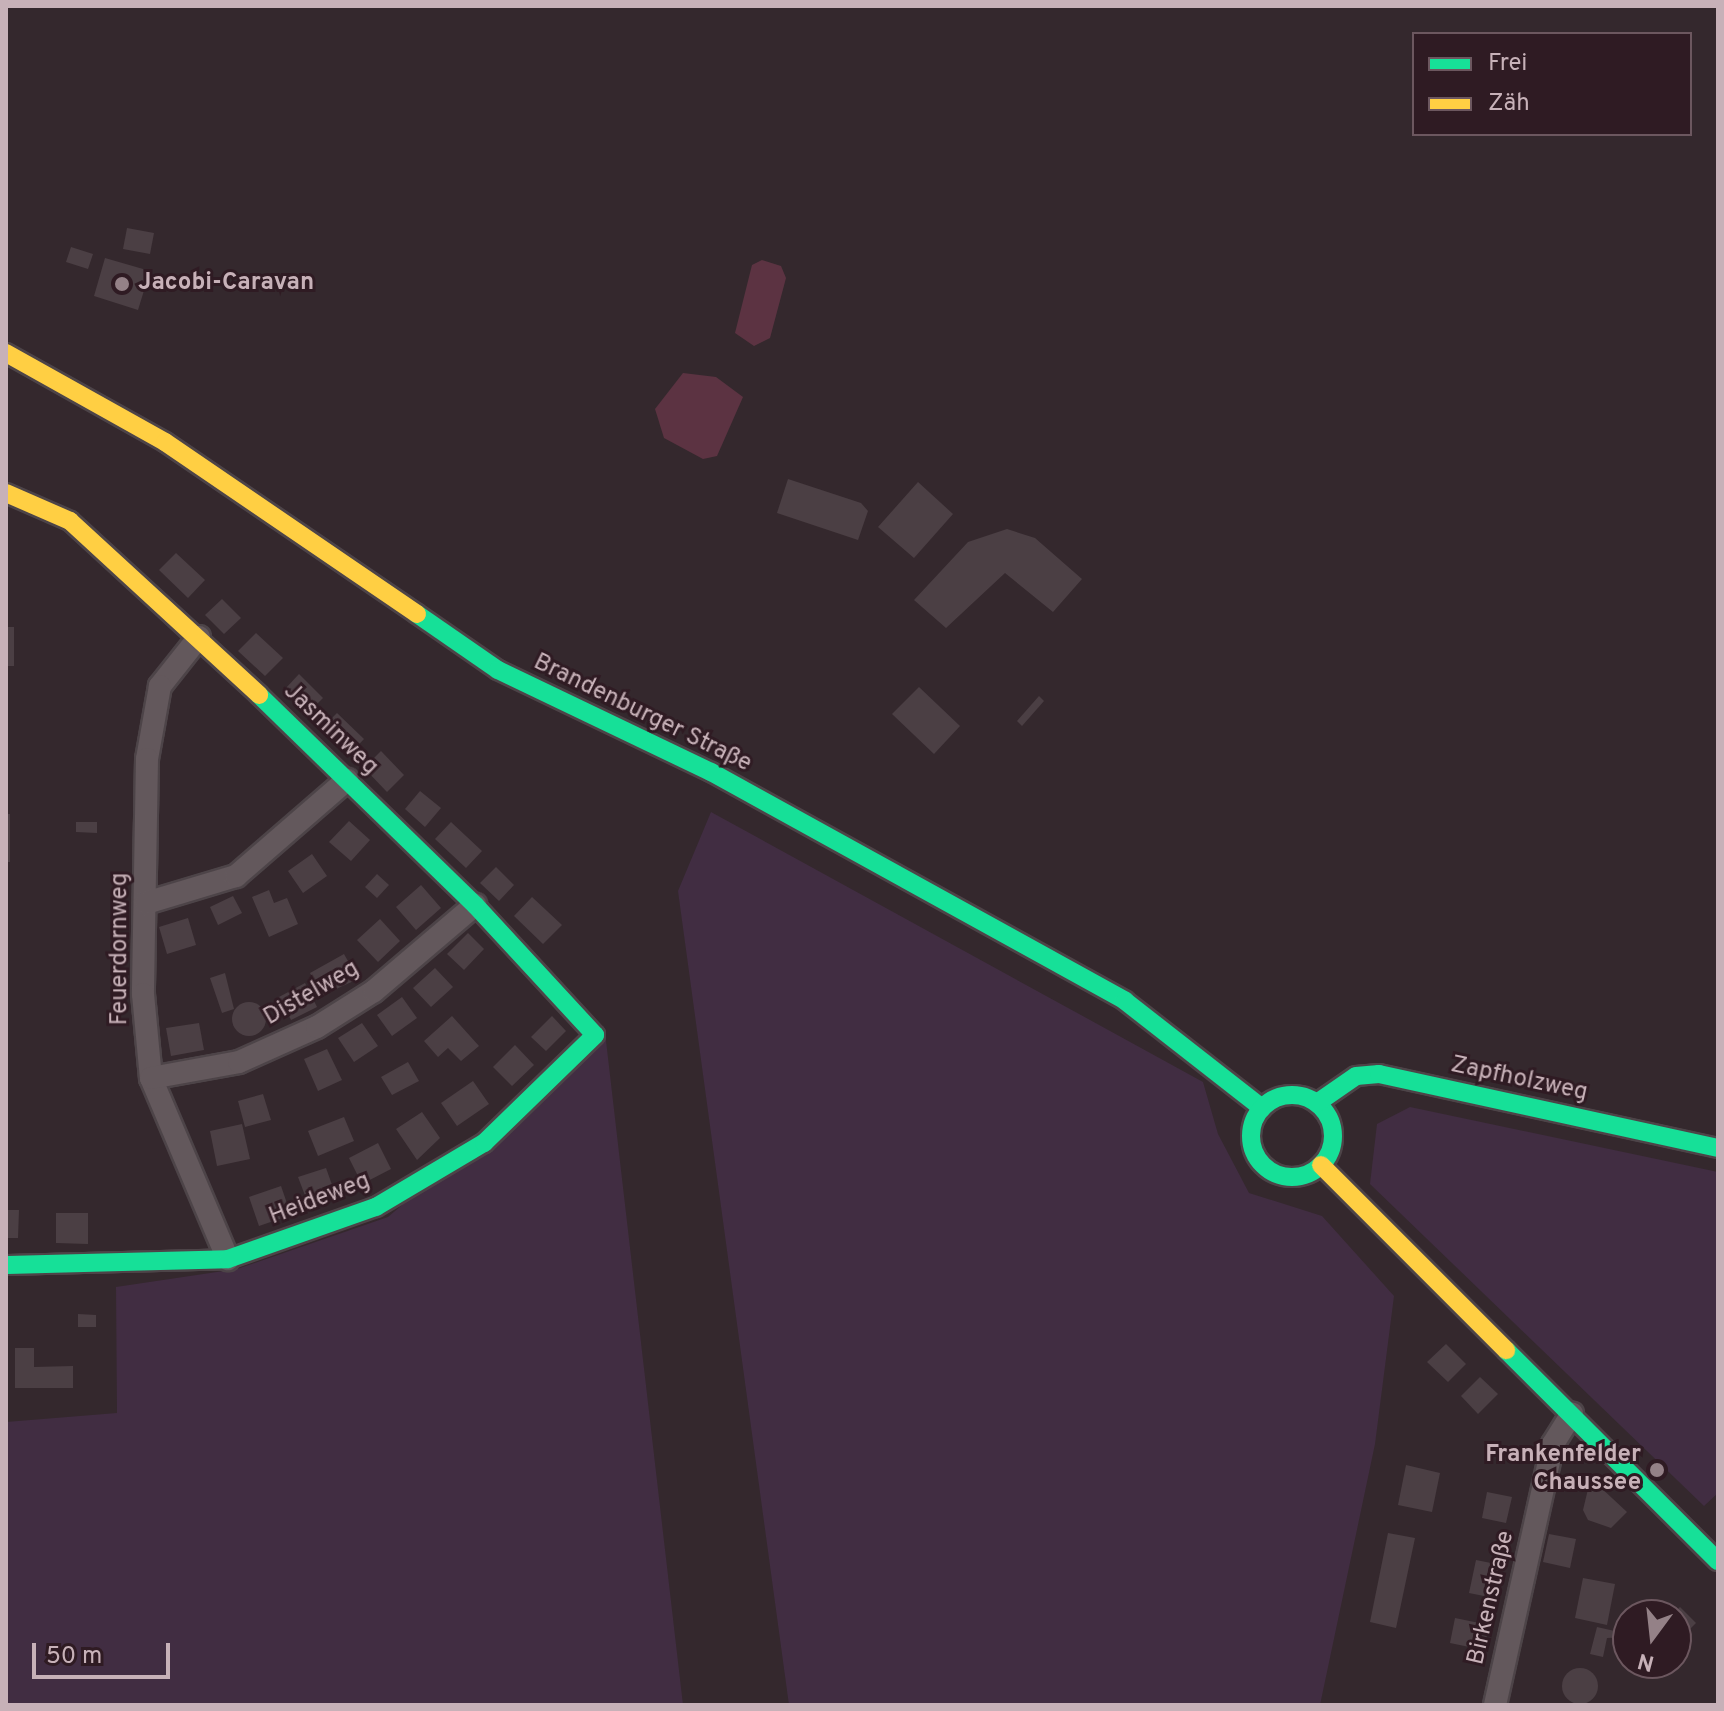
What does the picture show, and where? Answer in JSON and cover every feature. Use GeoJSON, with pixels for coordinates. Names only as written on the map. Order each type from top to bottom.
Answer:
{"type":"FeatureCollection","features":[{"type":"Feature","properties":{"kind":"street","name":"Brandenburger Straße"},"geometry":{"type":"LineString","coordinates":[[6,353],[165,442],[498,670],[711,772],[1125,1001],[1262,1108]]}},
{"type":"Feature","properties":{"kind":"street","name":"Jasminweg"},"geometry":{"type":"LineString","coordinates":[[6,493],[70,521],[199,637],[475,905],[595,1035]]}},
{"type":"Feature","properties":{"kind":"street","name":"Feuerdornweg"},"geometry":{"type":"LineString","coordinates":[[199,637],[160,686],[147,759],[146,903],[151,1078],[228,1259]]}},
{"type":"Feature","properties":{"kind":"street"},"geometry":{"type":"LineString","coordinates":[[146,903],[236,876],[347,780]]}},
{"type":"Feature","properties":{"kind":"street","name":"Distelweg"},"geometry":{"type":"LineString","coordinates":[[151,1078],[239,1062],[317,1027],[374,991],[475,905]]}},
{"type":"Feature","properties":{"kind":"street","name":"Heideweg"},"geometry":{"type":"LineString","coordinates":[[6,1265],[228,1259],[376,1207],[484,1143],[595,1035]]}},
{"type":"Feature","properties":{"kind":"street","name":"Zapfholzweg"},"geometry":{"type":"LineString","coordinates":[[1317,1103],[1356,1076],[1379,1074],[1718,1148]]}},
{"type":"Feature","properties":{"kind":"street"},"geometry":{"type":"LineString","coordinates":[[1294,1095],[1317,1103],[1333,1140],[1321,1165],[1296,1177],[1269,1170],[1251,1133],[1262,1108],[1294,1095]]}},
{"type":"Feature","properties":{"kind":"street"},"geometry":{"type":"LineString","coordinates":[[1321,1165],[1718,1561]]}},
{"type":"Feature","properties":{"kind":"street","name":"Birkenstraße"},"geometry":{"type":"LineString","coordinates":[[1495,1705],[1553,1444],[1572,1414]]}},
{"type":"Feature","properties":{"kind":"shaded area"},"geometry":{"type":"Polygon","coordinates":[[[762,260],[781,266],[786,278],[770,338],[754,346],[735,333],[752,265],[762,260]]]}},
{"type":"Feature","properties":{"kind":"shaded area"},"geometry":{"type":"Polygon","coordinates":[[[683,373],[716,377],[743,397],[717,456],[703,459],[664,438],[655,409],[683,373]]]}},
{"type":"Feature","properties":{"kind":"shaded area"},"geometry":{"type":"Polygon","coordinates":[[[711,812],[1203,1082],[1218,1134],[1249,1193],[1322,1216],[1394,1296],[1375,1444],[1320,1705],[789,1705],[678,891],[711,812]]]}},
{"type":"Feature","properties":{"kind":"shaded area"},"geometry":{"type":"Polygon","coordinates":[[[605,1032],[683,1705],[6,1705],[6,1422],[117,1413],[116,1287],[237,1269],[388,1217],[605,1032]]]}},
{"type":"Feature","properties":{"kind":"shaded area"},"geometry":{"type":"Polygon","coordinates":[[[1410,1107],[1718,1172],[1718,1493],[1704,1506],[1370,1184],[1377,1124],[1410,1107]]]}},
{"type":"Feature","properties":{"kind":"building"},"geometry":{"type":"Polygon","coordinates":[[[127,228],[154,233],[150,254],[123,249],[127,228]]]}},
{"type":"Feature","properties":{"kind":"building"},"geometry":{"type":"Polygon","coordinates":[[[71,247],[93,254],[88,269],[66,262],[71,247]]]}},
{"type":"Feature","properties":{"kind":"building","name":"Jacobi-Caravan"},"geometry":{"type":"Polygon","coordinates":[[[105,258],[150,271],[138,310],[94,296],[105,258]]]}},
{"type":"Feature","properties":{"kind":"building"},"geometry":{"type":"Polygon","coordinates":[[[788,479],[861,503],[868,511],[858,540],[777,513],[788,479]]]}},
{"type":"Feature","properties":{"kind":"building"},"geometry":{"type":"Polygon","coordinates":[[[918,482],[953,514],[914,558],[878,527],[918,482]]]}},
{"type":"Feature","properties":{"kind":"building"},"geometry":{"type":"Polygon","coordinates":[[[1007,529],[1035,538],[1082,579],[1053,612],[1005,573],[946,628],[914,600],[968,542],[1007,529]]]}},
{"type":"Feature","properties":{"kind":"building"},"geometry":{"type":"Polygon","coordinates":[[[176,553],[205,580],[188,598],[159,570],[176,553]]]}},
{"type":"Feature","properties":{"kind":"building"},"geometry":{"type":"Polygon","coordinates":[[[222,599],[241,618],[224,634],[205,615],[222,599]]]}},
{"type":"Feature","properties":{"kind":"building"},"geometry":{"type":"Polygon","coordinates":[[[6,627],[14,627],[14,666],[6,666],[6,627]]]}},
{"type":"Feature","properties":{"kind":"building"},"geometry":{"type":"Polygon","coordinates":[[[256,633],[283,658],[265,676],[238,651],[256,633]]]}},
{"type":"Feature","properties":{"kind":"building"},"geometry":{"type":"Polygon","coordinates":[[[299,674],[323,698],[309,712],[285,689],[299,674]]]}},
{"type":"Feature","properties":{"kind":"building"},"geometry":{"type":"Polygon","coordinates":[[[919,687],[960,726],[934,754],[892,714],[919,687]]]}},
{"type":"Feature","properties":{"kind":"building"},"geometry":{"type":"Polygon","coordinates":[[[1039,696],[1044,701],[1022,726],[1017,721],[1039,696]]]}},
{"type":"Feature","properties":{"kind":"building"},"geometry":{"type":"Polygon","coordinates":[[[337,713],[364,739],[349,755],[322,728],[337,713]]]}},
{"type":"Feature","properties":{"kind":"building"},"geometry":{"type":"Polygon","coordinates":[[[381,751],[404,775],[387,792],[364,768],[381,751]]]}},
{"type":"Feature","properties":{"kind":"building"},"geometry":{"type":"Polygon","coordinates":[[[420,791],[441,808],[425,827],[405,809],[420,791]]]}},
{"type":"Feature","properties":{"kind":"building"},"geometry":{"type":"Polygon","coordinates":[[[6,814],[10,814],[10,862],[6,862],[6,814]]]}},
{"type":"Feature","properties":{"kind":"building"},"geometry":{"type":"Polygon","coordinates":[[[349,821],[370,840],[351,861],[329,842],[349,821]]]}},
{"type":"Feature","properties":{"kind":"building"},"geometry":{"type":"Polygon","coordinates":[[[76,822],[97,822],[97,833],[76,832],[76,822]]]}},
{"type":"Feature","properties":{"kind":"building"},"geometry":{"type":"Polygon","coordinates":[[[451,822],[482,851],[466,868],[435,839],[451,822]]]}},
{"type":"Feature","properties":{"kind":"building"},"geometry":{"type":"Polygon","coordinates":[[[312,854],[327,876],[303,893],[288,871],[312,854]]]}},
{"type":"Feature","properties":{"kind":"building"},"geometry":{"type":"Polygon","coordinates":[[[496,867],[514,885],[499,901],[480,883],[496,867]]]}},
{"type":"Feature","properties":{"kind":"building"},"geometry":{"type":"Polygon","coordinates":[[[377,874],[389,885],[377,898],[365,887],[377,874]]]}},
{"type":"Feature","properties":{"kind":"building"},"geometry":{"type":"Polygon","coordinates":[[[421,885],[441,908],[416,930],[396,907],[421,885]]]}},
{"type":"Feature","properties":{"kind":"building"},"geometry":{"type":"Polygon","coordinates":[[[269,890],[274,903],[287,898],[298,924],[269,937],[252,897],[269,890]]]}},
{"type":"Feature","properties":{"kind":"building"},"geometry":{"type":"Polygon","coordinates":[[[233,896],[242,913],[218,925],[210,907],[233,896]]]}},
{"type":"Feature","properties":{"kind":"building"},"geometry":{"type":"Polygon","coordinates":[[[532,897],[562,925],[543,944],[514,916],[532,897]]]}},
{"type":"Feature","properties":{"kind":"building"},"geometry":{"type":"Polygon","coordinates":[[[188,918],[196,945],[167,954],[159,927],[188,918]]]}},
{"type":"Feature","properties":{"kind":"building"},"geometry":{"type":"Polygon","coordinates":[[[380,919],[400,941],[378,962],[357,940],[380,919]]]}},
{"type":"Feature","properties":{"kind":"building"},"geometry":{"type":"Polygon","coordinates":[[[468,933],[484,949],[464,970],[447,954],[468,933]]]}},
{"type":"Feature","properties":{"kind":"building"},"geometry":{"type":"Polygon","coordinates":[[[344,954],[358,979],[323,995],[310,973],[344,954]]]}},
{"type":"Feature","properties":{"kind":"building"},"geometry":{"type":"Polygon","coordinates":[[[435,968],[453,987],[431,1007],[413,988],[435,968]]]}},
{"type":"Feature","properties":{"kind":"building"},"geometry":{"type":"Polygon","coordinates":[[[225,973],[234,1009],[222,1013],[210,978],[225,973]]]}},
{"type":"Feature","properties":{"kind":"building"},"geometry":{"type":"Polygon","coordinates":[[[305,983],[317,1007],[291,1020],[279,997],[305,983]]]}},
{"type":"Feature","properties":{"kind":"building"},"geometry":{"type":"Polygon","coordinates":[[[402,997],[417,1018],[392,1036],[377,1015],[402,997]]]}},
{"type":"Feature","properties":{"kind":"building"},"geometry":{"type":"Polygon","coordinates":[[[249,1002],[261,1007],[266,1019],[261,1031],[249,1036],[237,1031],[232,1019],[237,1007],[249,1002]]]}},
{"type":"Feature","properties":{"kind":"building"},"geometry":{"type":"Polygon","coordinates":[[[452,1016],[479,1046],[461,1061],[448,1048],[438,1057],[424,1041],[452,1016]]]}},
{"type":"Feature","properties":{"kind":"building"},"geometry":{"type":"Polygon","coordinates":[[[552,1016],[566,1031],[546,1051],[531,1037],[552,1016]]]}},
{"type":"Feature","properties":{"kind":"building"},"geometry":{"type":"Polygon","coordinates":[[[199,1023],[204,1050],[171,1056],[166,1028],[199,1023]]]}},
{"type":"Feature","properties":{"kind":"building"},"geometry":{"type":"Polygon","coordinates":[[[362,1023],[378,1046],[354,1062],[338,1038],[362,1023]]]}},
{"type":"Feature","properties":{"kind":"building"},"geometry":{"type":"Polygon","coordinates":[[[515,1045],[534,1065],[512,1086],[493,1067],[515,1045]]]}},
{"type":"Feature","properties":{"kind":"building"},"geometry":{"type":"Polygon","coordinates":[[[327,1049],[342,1080],[318,1091],[304,1059],[327,1049]]]}},
{"type":"Feature","properties":{"kind":"building"},"geometry":{"type":"Polygon","coordinates":[[[408,1062],[419,1081],[392,1095],[381,1077],[408,1062]]]}},
{"type":"Feature","properties":{"kind":"building"},"geometry":{"type":"Polygon","coordinates":[[[473,1081],[489,1104],[457,1126],[441,1103],[473,1081]]]}},
{"type":"Feature","properties":{"kind":"building"},"geometry":{"type":"Polygon","coordinates":[[[263,1094],[271,1120],[245,1127],[238,1101],[263,1094]]]}},
{"type":"Feature","properties":{"kind":"building"},"geometry":{"type":"Polygon","coordinates":[[[422,1112],[440,1138],[417,1160],[396,1129],[422,1112]]]}},
{"type":"Feature","properties":{"kind":"building"},"geometry":{"type":"Polygon","coordinates":[[[344,1117],[354,1141],[318,1156],[308,1131],[344,1117]]]}},
{"type":"Feature","properties":{"kind":"building"},"geometry":{"type":"Polygon","coordinates":[[[242,1124],[250,1159],[217,1166],[210,1131],[242,1124]]]}},
{"type":"Feature","properties":{"kind":"building"},"geometry":{"type":"Polygon","coordinates":[[[378,1143],[391,1169],[362,1184],[349,1158],[378,1143]]]}},
{"type":"Feature","properties":{"kind":"building"},"geometry":{"type":"Polygon","coordinates":[[[326,1168],[336,1196],[309,1206],[298,1177],[326,1168]]]}},
{"type":"Feature","properties":{"kind":"building"},"geometry":{"type":"Polygon","coordinates":[[[281,1186],[291,1215],[259,1226],[249,1197],[281,1186]]]}},
{"type":"Feature","properties":{"kind":"building"},"geometry":{"type":"Polygon","coordinates":[[[6,1210],[19,1210],[18,1238],[6,1238],[6,1210]]]}},
{"type":"Feature","properties":{"kind":"building"},"geometry":{"type":"Polygon","coordinates":[[[56,1213],[88,1213],[88,1244],[56,1243],[56,1213]]]}},
{"type":"Feature","properties":{"kind":"building"},"geometry":{"type":"Polygon","coordinates":[[[78,1314],[96,1315],[96,1327],[78,1327],[78,1314]]]}},
{"type":"Feature","properties":{"kind":"building"},"geometry":{"type":"Polygon","coordinates":[[[1446,1344],[1466,1364],[1448,1382],[1427,1362],[1446,1344]]]}},
{"type":"Feature","properties":{"kind":"building"},"geometry":{"type":"Polygon","coordinates":[[[15,1348],[34,1348],[34,1367],[73,1366],[73,1388],[15,1388],[15,1348]]]}},
{"type":"Feature","properties":{"kind":"building"},"geometry":{"type":"Polygon","coordinates":[[[1480,1377],[1498,1394],[1478,1414],[1461,1396],[1480,1377]]]}},
{"type":"Feature","properties":{"kind":"building"},"geometry":{"type":"Polygon","coordinates":[[[1406,1465],[1440,1473],[1432,1512],[1398,1505],[1406,1465]]]}},
{"type":"Feature","properties":{"kind":"building"},"geometry":{"type":"Polygon","coordinates":[[[1589,1485],[1598,1485],[1627,1512],[1611,1528],[1588,1520],[1583,1510],[1589,1485]]]}},
{"type":"Feature","properties":{"kind":"building"},"geometry":{"type":"Polygon","coordinates":[[[1487,1492],[1512,1497],[1506,1523],[1482,1518],[1487,1492]]]}},
{"type":"Feature","properties":{"kind":"building"},"geometry":{"type":"Polygon","coordinates":[[[1388,1533],[1415,1538],[1396,1628],[1370,1622],[1388,1533]]]}},
{"type":"Feature","properties":{"kind":"building"},"geometry":{"type":"Polygon","coordinates":[[[1549,1534],[1576,1539],[1570,1568],[1543,1562],[1549,1534]]]}},
{"type":"Feature","properties":{"kind":"building"},"geometry":{"type":"Polygon","coordinates":[[[1476,1560],[1501,1565],[1494,1598],[1469,1593],[1476,1560]]]}},
{"type":"Feature","properties":{"kind":"building"},"geometry":{"type":"Polygon","coordinates":[[[1583,1578],[1615,1584],[1607,1625],[1575,1618],[1583,1578]]]}},
{"type":"Feature","properties":{"kind":"building"},"geometry":{"type":"Polygon","coordinates":[[[1455,1618],[1489,1625],[1484,1650],[1450,1643],[1455,1618]]]}},
{"type":"Feature","properties":{"kind":"building"},"geometry":{"type":"Polygon","coordinates":[[[1597,1627],[1612,1630],[1603,1657],[1590,1654],[1597,1627]]]}},
{"type":"Feature","properties":{"kind":"building"},"geometry":{"type":"Polygon","coordinates":[[[1580,1668],[1592,1674],[1598,1686],[1592,1698],[1580,1704],[1568,1698],[1562,1686],[1568,1674],[1580,1668]]]}},
{"type":"Feature","properties":{"kind":"traffic: fast"},"geometry":{"type":"LineString","coordinates":[[417,614],[498,670],[711,772],[1125,1001],[1262,1108]]}},
{"type":"Feature","properties":{"kind":"traffic: fast"},"geometry":{"type":"LineString","coordinates":[[6,1265],[228,1259],[376,1207],[484,1143],[595,1035],[475,905],[259,695]]}},
{"type":"Feature","properties":{"kind":"traffic: fast"},"geometry":{"type":"LineString","coordinates":[[1317,1103],[1356,1076],[1379,1074],[1718,1148]]}},
{"type":"Feature","properties":{"kind":"traffic: fast"},"geometry":{"type":"LineString","coordinates":[[1292,1095],[1308,1099],[1321,1107],[1329,1120],[1333,1136],[1329,1152],[1321,1165],[1308,1173],[1292,1177],[1276,1173],[1263,1165],[1255,1152],[1251,1136],[1255,1120],[1263,1107],[1276,1099],[1292,1095]]}},
{"type":"Feature","properties":{"kind":"traffic: fast"},"geometry":{"type":"LineString","coordinates":[[1506,1350],[1718,1561]]}},
{"type":"Feature","properties":{"kind":"traffic: slow"},"geometry":{"type":"LineString","coordinates":[[6,353],[165,442],[417,614]]}},
{"type":"Feature","properties":{"kind":"traffic: slow"},"geometry":{"type":"LineString","coordinates":[[6,493],[70,521],[259,695]]}},
{"type":"Feature","properties":{"kind":"traffic: slow"},"geometry":{"type":"LineString","coordinates":[[1321,1165],[1506,1350]]}},
{"type":"Feature","properties":{"kind":"place","name":"Jacobi-Caravan"},"geometry":{"type":"Point","coordinates":[122,284]}},
{"type":"Feature","properties":{"kind":"place","name":"Frankenfelder Chaussee"},"geometry":{"type":"Point","coordinates":[1657,1470]}}]}
